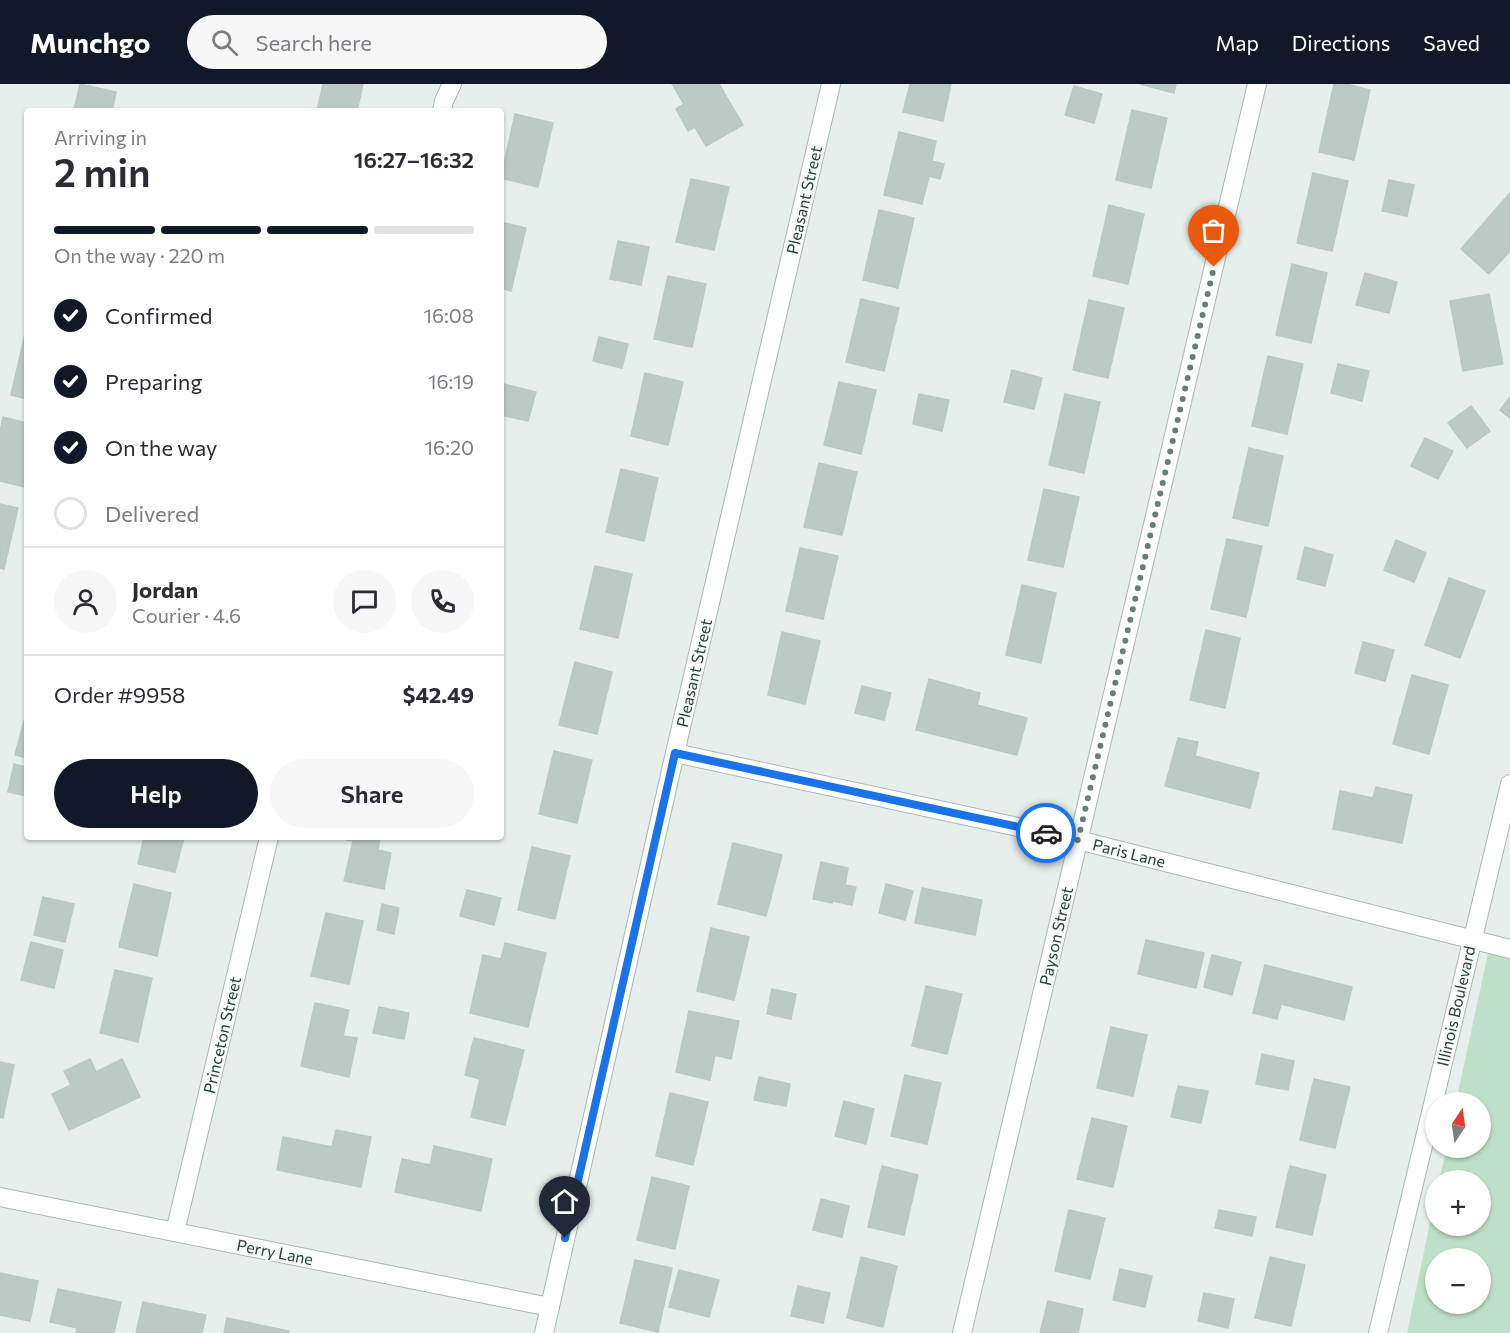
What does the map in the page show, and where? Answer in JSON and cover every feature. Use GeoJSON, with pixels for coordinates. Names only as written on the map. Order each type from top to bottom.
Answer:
{"type":"FeatureCollection","features":[{"type":"Feature","properties":{"kind":"street"},"geometry":{"type":"LineString","coordinates":[[443,108],[452,84]]}},
{"type":"Feature","properties":{"kind":"street","name":"Pleasant Street"},"geometry":{"type":"LineString","coordinates":[[544,1333],[675,753],[831,84]]}},
{"type":"Feature","properties":{"kind":"street","name":"Payson Street"},"geometry":{"type":"LineString","coordinates":[[962,1333],[1257,84]]}},
{"type":"Feature","properties":{"kind":"street","name":"Paris Lane"},"geometry":{"type":"LineString","coordinates":[[675,753],[1078,840],[1510,949]]}},
{"type":"Feature","properties":{"kind":"street","name":"Illinois Boulevard"},"geometry":{"type":"LineString","coordinates":[[1378,1333],[1510,784]]}},
{"type":"Feature","properties":{"kind":"street","name":"Princeton Street"},"geometry":{"type":"LineString","coordinates":[[175,1232],[268,840]]}},
{"type":"Feature","properties":{"kind":"street","name":"Perry Lane"},"geometry":{"type":"LineString","coordinates":[[0,1197],[550,1307]]}},
{"type":"Feature","properties":{"kind":"green space"},"geometry":{"type":"Polygon","coordinates":[[[1488,953],[1510,958],[1510,1333],[1407,1333],[1427,1236],[1491,1236],[1491,1170],[1442,1170],[1444,1158],[1491,1158],[1491,1092],[1458,1092],[1488,953]]]}},
{"type":"Feature","properties":{"kind":"building"},"geometry":{"type":"Polygon","coordinates":[[[80,84],[116,92],[113,108],[75,108],[80,84]]]}},
{"type":"Feature","properties":{"kind":"building"},"geometry":{"type":"Polygon","coordinates":[[[323,84],[363,84],[358,108],[318,108],[323,84]]]}},
{"type":"Feature","properties":{"kind":"building"},"geometry":{"type":"Polygon","coordinates":[[[672,84],[719,84],[743,125],[706,146],[695,127],[688,131],[676,109],[684,104],[672,84]]]}},
{"type":"Feature","properties":{"kind":"building"},"geometry":{"type":"Polygon","coordinates":[[[910,84],[951,84],[943,121],[903,112],[910,84]]]}},
{"type":"Feature","properties":{"kind":"building"},"geometry":{"type":"Polygon","coordinates":[[[1140,84],[1176,84],[1174,93],[1140,84]]]}},
{"type":"Feature","properties":{"kind":"building"},"geometry":{"type":"Polygon","coordinates":[[[1334,84],[1346,84],[1370,90],[1354,160],[1319,152],[1334,84]]]}},
{"type":"Feature","properties":{"kind":"building"},"geometry":{"type":"Polygon","coordinates":[[[1074,86],[1102,94],[1094,123],[1065,115],[1074,86]]]}},
{"type":"Feature","properties":{"kind":"building"},"geometry":{"type":"Polygon","coordinates":[[[1132,110],[1167,118],[1151,188],[1116,180],[1132,110]]]}},
{"type":"Feature","properties":{"kind":"building"},"geometry":{"type":"Polygon","coordinates":[[[515,114],[553,123],[538,187],[504,179],[504,164],[515,114]]]}},
{"type":"Feature","properties":{"kind":"building"},"geometry":{"type":"Polygon","coordinates":[[[899,132],[936,141],[932,161],[944,164],[940,179],[929,176],[922,204],[884,195],[899,132]]]}},
{"type":"Feature","properties":{"kind":"building"},"geometry":{"type":"Polygon","coordinates":[[[1313,173],[1348,181],[1332,251],[1297,243],[1313,173]]]}},
{"type":"Feature","properties":{"kind":"building"},"geometry":{"type":"Polygon","coordinates":[[[691,179],[729,187],[714,250],[676,242],[691,179]]]}},
{"type":"Feature","properties":{"kind":"building"},"geometry":{"type":"Polygon","coordinates":[[[1389,180],[1414,185],[1407,216],[1382,211],[1389,180]]]}},
{"type":"Feature","properties":{"kind":"building"},"geometry":{"type":"Polygon","coordinates":[[[1510,193],[1510,251],[1489,274],[1461,249],[1510,193]]]}},
{"type":"Feature","properties":{"kind":"building"},"geometry":{"type":"Polygon","coordinates":[[[1109,205],[1144,214],[1128,284],[1093,276],[1109,205]]]}},
{"type":"Feature","properties":{"kind":"building"},"geometry":{"type":"Polygon","coordinates":[[[879,210],[914,218],[898,288],[863,280],[879,210]]]}},
{"type":"Feature","properties":{"kind":"building"},"geometry":{"type":"Polygon","coordinates":[[[504,223],[526,228],[511,291],[504,289],[504,223]]]}},
{"type":"Feature","properties":{"kind":"building"},"geometry":{"type":"Polygon","coordinates":[[[618,241],[649,247],[641,285],[610,279],[618,241]]]}},
{"type":"Feature","properties":{"kind":"building"},"geometry":{"type":"Polygon","coordinates":[[[1292,264],[1327,273],[1311,343],[1276,335],[1292,264]]]}},
{"type":"Feature","properties":{"kind":"building"},"geometry":{"type":"Polygon","coordinates":[[[1365,273],[1397,282],[1389,313],[1356,305],[1365,273]]]}},
{"type":"Feature","properties":{"kind":"building"},"geometry":{"type":"Polygon","coordinates":[[[668,276],[706,284],[692,347],[654,339],[668,276]]]}},
{"type":"Feature","properties":{"kind":"building"},"geometry":{"type":"Polygon","coordinates":[[[1489,294],[1503,364],[1463,371],[1450,301],[1489,294]]]}},
{"type":"Feature","properties":{"kind":"building"},"geometry":{"type":"Polygon","coordinates":[[[861,299],[899,308],[884,371],[846,362],[861,299]]]}},
{"type":"Feature","properties":{"kind":"building"},"geometry":{"type":"Polygon","coordinates":[[[1089,300],[1124,308],[1108,378],[1073,370],[1089,300]]]}},
{"type":"Feature","properties":{"kind":"building"},"geometry":{"type":"Polygon","coordinates":[[[599,337],[628,344],[622,368],[593,361],[599,337]]]}},
{"type":"Feature","properties":{"kind":"building"},"geometry":{"type":"Polygon","coordinates":[[[24,338],[24,398],[11,395],[24,338]]]}},
{"type":"Feature","properties":{"kind":"building"},"geometry":{"type":"Polygon","coordinates":[[[1268,356],[1303,364],[1287,434],[1252,426],[1268,356]]]}},
{"type":"Feature","properties":{"kind":"building"},"geometry":{"type":"Polygon","coordinates":[[[1338,364],[1369,371],[1362,401],[1331,393],[1338,364]]]}},
{"type":"Feature","properties":{"kind":"building"},"geometry":{"type":"Polygon","coordinates":[[[1012,370],[1042,378],[1034,409],[1004,402],[1012,370]]]}},
{"type":"Feature","properties":{"kind":"building"},"geometry":{"type":"Polygon","coordinates":[[[645,373],[683,382],[668,445],[631,436],[645,373]]]}},
{"type":"Feature","properties":{"kind":"building"},"geometry":{"type":"Polygon","coordinates":[[[839,382],[876,390],[861,454],[824,445],[839,382]]]}},
{"type":"Feature","properties":{"kind":"building"},"geometry":{"type":"Polygon","coordinates":[[[504,384],[536,392],[528,421],[504,416],[504,384]]]}},
{"type":"Feature","properties":{"kind":"building"},"geometry":{"type":"Polygon","coordinates":[[[919,394],[949,400],[942,431],[913,424],[919,394]]]}},
{"type":"Feature","properties":{"kind":"building"},"geometry":{"type":"Polygon","coordinates":[[[1065,394],[1100,402],[1084,473],[1049,465],[1065,394]]]}},
{"type":"Feature","properties":{"kind":"building"},"geometry":{"type":"Polygon","coordinates":[[[1510,397],[1510,418],[1500,410],[1510,397]]]}},
{"type":"Feature","properties":{"kind":"building"},"geometry":{"type":"Polygon","coordinates":[[[1471,406],[1490,431],[1467,448],[1448,423],[1471,406]]]}},
{"type":"Feature","properties":{"kind":"building"},"geometry":{"type":"Polygon","coordinates":[[[3,417],[24,422],[24,487],[0,481],[0,432],[3,417]]]}},
{"type":"Feature","properties":{"kind":"building"},"geometry":{"type":"Polygon","coordinates":[[[1425,438],[1453,451],[1438,479],[1411,466],[1425,438]]]}},
{"type":"Feature","properties":{"kind":"building"},"geometry":{"type":"Polygon","coordinates":[[[1249,448],[1283,456],[1268,526],[1233,518],[1249,448]]]}},
{"type":"Feature","properties":{"kind":"building"},"geometry":{"type":"Polygon","coordinates":[[[819,463],[857,472],[842,535],[804,527],[819,463]]]}},
{"type":"Feature","properties":{"kind":"building"},"geometry":{"type":"Polygon","coordinates":[[[621,469],[658,478],[644,541],[606,532],[621,469]]]}},
{"type":"Feature","properties":{"kind":"building"},"geometry":{"type":"Polygon","coordinates":[[[1044,489],[1079,497],[1063,567],[1028,560],[1044,489]]]}},
{"type":"Feature","properties":{"kind":"building"},"geometry":{"type":"Polygon","coordinates":[[[0,504],[18,508],[4,569],[0,568],[0,504]]]}},
{"type":"Feature","properties":{"kind":"building"},"geometry":{"type":"Polygon","coordinates":[[[1227,539],[1262,546],[1246,617],[1211,609],[1227,539]]]}},
{"type":"Feature","properties":{"kind":"building"},"geometry":{"type":"Polygon","coordinates":[[[1396,540],[1426,553],[1414,582],[1384,570],[1396,540]]]}},
{"type":"Feature","properties":{"kind":"building"},"geometry":{"type":"Polygon","coordinates":[[[1305,547],[1333,555],[1325,586],[1297,579],[1305,547]]]}},
{"type":"Feature","properties":{"kind":"building"},"geometry":{"type":"Polygon","coordinates":[[[800,548],[838,556],[823,619],[786,611],[800,548]]]}},
{"type":"Feature","properties":{"kind":"building"},"geometry":{"type":"Polygon","coordinates":[[[595,566],[632,574],[618,638],[580,629],[595,566]]]}},
{"type":"Feature","properties":{"kind":"building"},"geometry":{"type":"Polygon","coordinates":[[[1449,578],[1485,591],[1460,658],[1425,645],[1449,578]]]}},
{"type":"Feature","properties":{"kind":"building"},"geometry":{"type":"Polygon","coordinates":[[[1022,585],[1056,593],[1041,663],[1006,655],[1022,585]]]}},
{"type":"Feature","properties":{"kind":"building"},"geometry":{"type":"Polygon","coordinates":[[[1206,630],[1240,638],[1225,708],[1190,700],[1206,630]]]}},
{"type":"Feature","properties":{"kind":"building"},"geometry":{"type":"Polygon","coordinates":[[[782,632],[820,641],[805,704],[768,695],[782,632]]]}},
{"type":"Feature","properties":{"kind":"building"},"geometry":{"type":"Polygon","coordinates":[[[1363,642],[1394,650],[1385,681],[1355,673],[1363,642]]]}},
{"type":"Feature","properties":{"kind":"building"},"geometry":{"type":"Polygon","coordinates":[[[575,662],[612,672],[597,734],[559,725],[575,662]]]}},
{"type":"Feature","properties":{"kind":"building"},"geometry":{"type":"Polygon","coordinates":[[[1412,675],[1448,685],[1429,754],[1393,744],[1412,675]]]}},
{"type":"Feature","properties":{"kind":"building"},"geometry":{"type":"Polygon","coordinates":[[[929,679],[980,693],[977,705],[1027,718],[1017,755],[916,730],[929,679]]]}},
{"type":"Feature","properties":{"kind":"building"},"geometry":{"type":"Polygon","coordinates":[[[862,686],[891,693],[884,720],[855,713],[862,686]]]}},
{"type":"Feature","properties":{"kind":"building"},"geometry":{"type":"Polygon","coordinates":[[[24,721],[24,757],[15,755],[24,721]]]}},
{"type":"Feature","properties":{"kind":"building"},"geometry":{"type":"Polygon","coordinates":[[[1178,738],[1198,742],[1195,756],[1259,773],[1250,808],[1165,786],[1178,738]]]}},
{"type":"Feature","properties":{"kind":"building"},"geometry":{"type":"Polygon","coordinates":[[[554,751],[592,760],[577,823],[539,814],[554,751]]]}},
{"type":"Feature","properties":{"kind":"building"},"geometry":{"type":"Polygon","coordinates":[[[14,764],[24,766],[24,795],[8,792],[14,764]]]}},
{"type":"Feature","properties":{"kind":"building"},"geometry":{"type":"Polygon","coordinates":[[[1376,787],[1412,795],[1402,843],[1333,829],[1340,791],[1373,798],[1376,787]]]}},
{"type":"Feature","properties":{"kind":"building"},"geometry":{"type":"Polygon","coordinates":[[[143,840],[183,840],[175,872],[138,864],[143,840]]]}},
{"type":"Feature","properties":{"kind":"building"},"geometry":{"type":"Polygon","coordinates":[[[347,840],[380,840],[378,850],[391,853],[384,889],[344,881],[353,841],[347,840]]]}},
{"type":"Feature","properties":{"kind":"building"},"geometry":{"type":"Polygon","coordinates":[[[733,843],[782,855],[766,916],[718,904],[733,843]]]}},
{"type":"Feature","properties":{"kind":"building"},"geometry":{"type":"Polygon","coordinates":[[[532,847],[570,856],[555,919],[518,910],[532,847]]]}},
{"type":"Feature","properties":{"kind":"building"},"geometry":{"type":"Polygon","coordinates":[[[821,862],[848,868],[845,885],[856,887],[852,905],[813,899],[821,862]]]}},
{"type":"Feature","properties":{"kind":"building"},"geometry":{"type":"Polygon","coordinates":[[[134,884],[171,893],[157,956],[119,947],[134,884]]]}},
{"type":"Feature","properties":{"kind":"building"},"geometry":{"type":"Polygon","coordinates":[[[886,884],[913,891],[905,920],[879,913],[886,884]]]}},
{"type":"Feature","properties":{"kind":"building"},"geometry":{"type":"Polygon","coordinates":[[[922,888],[982,900],[975,935],[915,923],[922,888]]]}},
{"type":"Feature","properties":{"kind":"building"},"geometry":{"type":"Polygon","coordinates":[[[467,890],[501,898],[494,925],[460,916],[467,890]]]}},
{"type":"Feature","properties":{"kind":"building"},"geometry":{"type":"Polygon","coordinates":[[[43,897],[74,904],[65,942],[34,935],[43,897]]]}},
{"type":"Feature","properties":{"kind":"building"},"geometry":{"type":"Polygon","coordinates":[[[382,904],[399,908],[394,934],[377,930],[382,904]]]}},
{"type":"Feature","properties":{"kind":"building"},"geometry":{"type":"Polygon","coordinates":[[[326,913],[363,921],[349,984],[311,976],[326,913]]]}},
{"type":"Feature","properties":{"kind":"building"},"geometry":{"type":"Polygon","coordinates":[[[711,928],[749,937],[734,1000],[697,991],[711,928]]]}},
{"type":"Feature","properties":{"kind":"building"},"geometry":{"type":"Polygon","coordinates":[[[1146,940],[1204,953],[1196,988],[1138,974],[1146,940]]]}},
{"type":"Feature","properties":{"kind":"building"},"geometry":{"type":"Polygon","coordinates":[[[31,942],[63,950],[54,988],[21,980],[31,942]]]}},
{"type":"Feature","properties":{"kind":"building"},"geometry":{"type":"Polygon","coordinates":[[[505,943],[546,953],[528,1027],[470,1013],[483,955],[501,959],[505,943]]]}},
{"type":"Feature","properties":{"kind":"building"},"geometry":{"type":"Polygon","coordinates":[[[1212,955],[1241,962],[1232,995],[1204,987],[1212,955]]]}},
{"type":"Feature","properties":{"kind":"building"},"geometry":{"type":"Polygon","coordinates":[[[1265,965],[1352,987],[1344,1020],[1281,1004],[1277,1019],[1253,1013],[1265,965]]]}},
{"type":"Feature","properties":{"kind":"building"},"geometry":{"type":"Polygon","coordinates":[[[115,970],[152,978],[138,1042],[100,1033],[115,970]]]}},
{"type":"Feature","properties":{"kind":"building"},"geometry":{"type":"Polygon","coordinates":[[[926,986],[962,994],[947,1054],[912,1046],[926,986]]]}},
{"type":"Feature","properties":{"kind":"building"},"geometry":{"type":"Polygon","coordinates":[[[772,989],[796,994],[791,1019],[767,1014],[772,989]]]}},
{"type":"Feature","properties":{"kind":"building"},"geometry":{"type":"Polygon","coordinates":[[[315,1003],[349,1010],[343,1036],[357,1038],[349,1077],[301,1066],[315,1003]]]}},
{"type":"Feature","properties":{"kind":"building"},"geometry":{"type":"Polygon","coordinates":[[[379,1007],[409,1013],[404,1039],[373,1033],[379,1007]]]}},
{"type":"Feature","properties":{"kind":"building"},"geometry":{"type":"Polygon","coordinates":[[[689,1011],[739,1021],[731,1059],[715,1055],[710,1080],[676,1072],[689,1011]]]}},
{"type":"Feature","properties":{"kind":"building"},"geometry":{"type":"Polygon","coordinates":[[[1111,1027],[1147,1035],[1133,1096],[1097,1088],[1111,1027]]]}},
{"type":"Feature","properties":{"kind":"building"},"geometry":{"type":"Polygon","coordinates":[[[474,1038],[524,1050],[505,1125],[471,1117],[480,1079],[465,1075],[474,1038]]]}},
{"type":"Feature","properties":{"kind":"building"},"geometry":{"type":"Polygon","coordinates":[[[1262,1054],[1294,1061],[1288,1090],[1256,1084],[1262,1054]]]}},
{"type":"Feature","properties":{"kind":"building"},"geometry":{"type":"Polygon","coordinates":[[[90,1059],[96,1072],[122,1059],[140,1097],[69,1130],[52,1094],[71,1085],[64,1071],[90,1059]]]}},
{"type":"Feature","properties":{"kind":"building"},"geometry":{"type":"Polygon","coordinates":[[[0,1062],[14,1065],[3,1118],[0,1117],[0,1062]]]}},
{"type":"Feature","properties":{"kind":"building"},"geometry":{"type":"Polygon","coordinates":[[[905,1075],[941,1083],[927,1144],[891,1136],[905,1075]]]}},
{"type":"Feature","properties":{"kind":"building"},"geometry":{"type":"Polygon","coordinates":[[[759,1077],[790,1084],[786,1106],[754,1100],[759,1077]]]}},
{"type":"Feature","properties":{"kind":"building"},"geometry":{"type":"Polygon","coordinates":[[[1314,1079],[1350,1087],[1335,1148],[1300,1140],[1314,1079]]]}},
{"type":"Feature","properties":{"kind":"building"},"geometry":{"type":"Polygon","coordinates":[[[1178,1086],[1208,1091],[1201,1123],[1171,1117],[1178,1086]]]}},
{"type":"Feature","properties":{"kind":"building"},"geometry":{"type":"Polygon","coordinates":[[[670,1093],[708,1102],[693,1165],[656,1156],[670,1093]]]}},
{"type":"Feature","properties":{"kind":"building"},"geometry":{"type":"Polygon","coordinates":[[[844,1101],[874,1109],[866,1144],[835,1136],[844,1101]]]}},
{"type":"Feature","properties":{"kind":"building"},"geometry":{"type":"Polygon","coordinates":[[[1092,1118],[1127,1126],[1113,1187],[1077,1179],[1092,1118]]]}},
{"type":"Feature","properties":{"kind":"building"},"geometry":{"type":"Polygon","coordinates":[[[336,1130],[371,1137],[361,1187],[277,1170],[283,1137],[332,1147],[336,1130]]]}},
{"type":"Feature","properties":{"kind":"building"},"geometry":{"type":"Polygon","coordinates":[[[434,1146],[492,1159],[481,1211],[395,1192],[402,1159],[430,1165],[434,1146]]]}},
{"type":"Feature","properties":{"kind":"building"},"geometry":{"type":"Polygon","coordinates":[[[882,1166],[918,1175],[904,1235],[868,1227],[882,1166]]]}},
{"type":"Feature","properties":{"kind":"building"},"geometry":{"type":"Polygon","coordinates":[[[1290,1166],[1326,1175],[1312,1235],[1276,1227],[1290,1166]]]}},
{"type":"Feature","properties":{"kind":"building"},"geometry":{"type":"Polygon","coordinates":[[[652,1177],[689,1186],[675,1249],[637,1240],[652,1177]]]}},
{"type":"Feature","properties":{"kind":"building"},"geometry":{"type":"Polygon","coordinates":[[[821,1199],[849,1206],[842,1237],[813,1230],[821,1199]]]}},
{"type":"Feature","properties":{"kind":"building"},"geometry":{"type":"Polygon","coordinates":[[[1069,1210],[1105,1218],[1090,1279],[1055,1271],[1069,1210]]]}},
{"type":"Feature","properties":{"kind":"building"},"geometry":{"type":"Polygon","coordinates":[[[1219,1210],[1256,1217],[1252,1236],[1215,1228],[1219,1210]]]}},
{"type":"Feature","properties":{"kind":"building"},"geometry":{"type":"Polygon","coordinates":[[[861,1257],[897,1266],[883,1327],[847,1318],[861,1257]]]}},
{"type":"Feature","properties":{"kind":"building"},"geometry":{"type":"Polygon","coordinates":[[[1270,1257],[1305,1265],[1291,1326],[1255,1318],[1270,1257]]]}},
{"type":"Feature","properties":{"kind":"building"},"geometry":{"type":"Polygon","coordinates":[[[635,1260],[672,1268],[658,1332],[620,1323],[635,1260]]]}},
{"type":"Feature","properties":{"kind":"building"},"geometry":{"type":"Polygon","coordinates":[[[1120,1269],[1152,1276],[1145,1307],[1113,1300],[1120,1269]]]}},
{"type":"Feature","properties":{"kind":"building"},"geometry":{"type":"Polygon","coordinates":[[[679,1270],[719,1280],[709,1317],[669,1307],[679,1270]]]}},
{"type":"Feature","properties":{"kind":"building"},"geometry":{"type":"Polygon","coordinates":[[[0,1273],[38,1281],[30,1321],[0,1315],[0,1273]]]}},
{"type":"Feature","properties":{"kind":"building"},"geometry":{"type":"Polygon","coordinates":[[[798,1286],[830,1293],[823,1323],[791,1316],[798,1286]]]}},
{"type":"Feature","properties":{"kind":"building"},"geometry":{"type":"Polygon","coordinates":[[[58,1289],[121,1302],[114,1333],[76,1333],[77,1328],[50,1322],[58,1289]]]}},
{"type":"Feature","properties":{"kind":"building"},"geometry":{"type":"Polygon","coordinates":[[[1204,1293],[1234,1299],[1228,1328],[1198,1321],[1204,1293]]]}},
{"type":"Feature","properties":{"kind":"building"},"geometry":{"type":"Polygon","coordinates":[[[1048,1301],[1083,1309],[1078,1333],[1040,1333],[1048,1301]]]}},
{"type":"Feature","properties":{"kind":"building"},"geometry":{"type":"Polygon","coordinates":[[[143,1302],[206,1315],[202,1333],[136,1333],[143,1302]]]}},
{"type":"Feature","properties":{"kind":"building"},"geometry":{"type":"Polygon","coordinates":[[[227,1318],[289,1331],[289,1333],[224,1333],[227,1318]]]}},
{"type":"Feature","properties":{"kind":"way so far"},"geometry":{"type":"LineString","coordinates":[[1046,833],[1078,840],[1214,267]]}},
{"type":"Feature","properties":{"kind":"route"},"geometry":{"type":"LineString","coordinates":[[565,1238],[675,753],[1046,833]]}}]}
